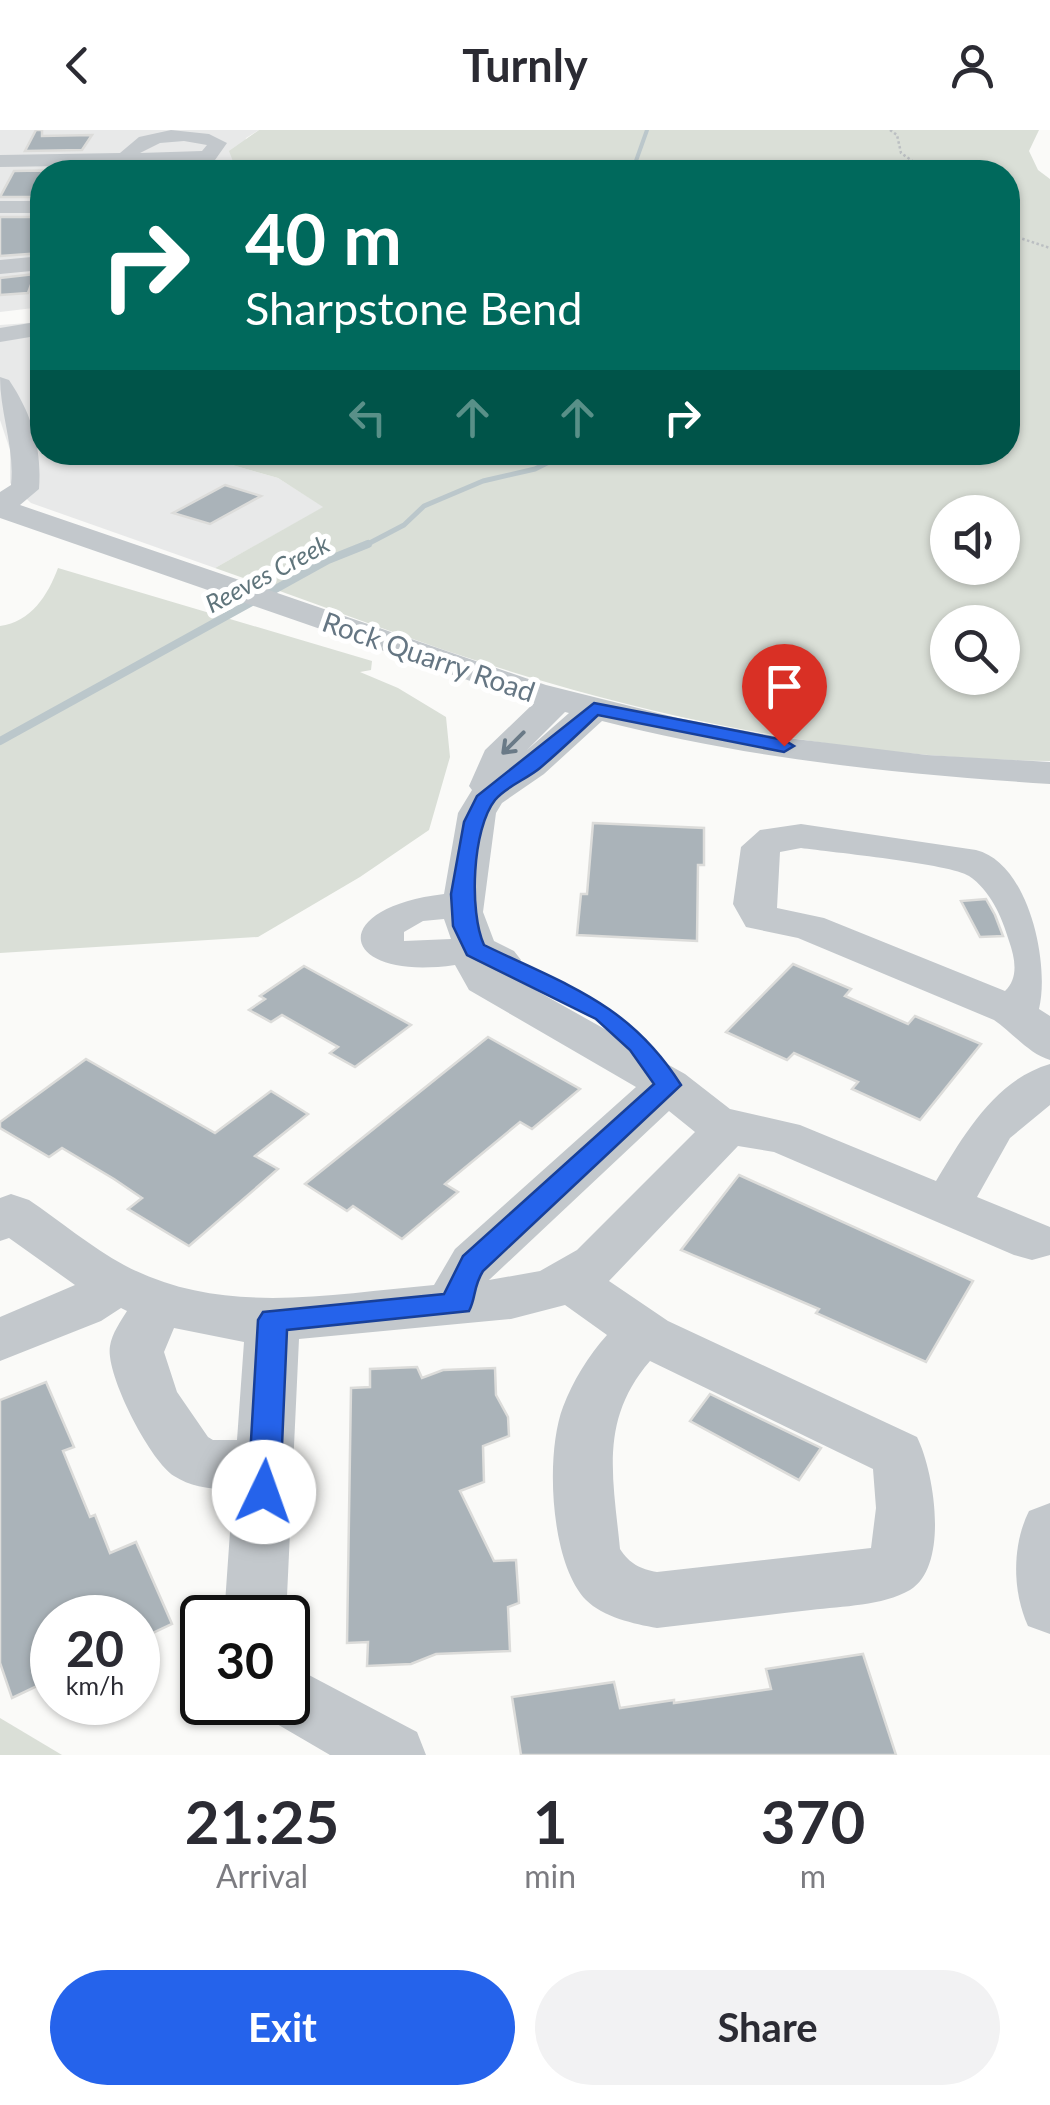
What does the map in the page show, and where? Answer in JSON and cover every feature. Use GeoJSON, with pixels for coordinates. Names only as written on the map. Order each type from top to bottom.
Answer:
{"type":"FeatureCollection","features":[{"type":"Feature","properties":{"kind":"street"},"geometry":{"type":"LineString","coordinates":[[0,149],[82,150],[95,147],[105,136]]}},
{"type":"Feature","properties":{"kind":"street"},"geometry":{"type":"LineString","coordinates":[[66,160],[131,159]]}},
{"type":"Feature","properties":{"kind":"street"},"geometry":{"type":"LineString","coordinates":[[0,161],[30,161]]}},
{"type":"Feature","properties":{"kind":"street"},"geometry":{"type":"LineString","coordinates":[[0,207],[30,206]]}},
{"type":"Feature","properties":{"kind":"street"},"geometry":{"type":"LineString","coordinates":[[0,267],[30,264]]}},
{"type":"Feature","properties":{"kind":"street"},"geometry":{"type":"LineString","coordinates":[[0,335],[30,330]]}},
{"type":"Feature","properties":{"kind":"street"},"geometry":{"type":"LineString","coordinates":[[0,506],[25,489],[28,466],[15,396]]}},
{"type":"Feature","properties":{"kind":"street","name":"Rock Quarry Road"},"geometry":{"type":"LineString","coordinates":[[0,506],[558,700],[821,753],[924,766],[1050,773]]}},
{"type":"Feature","properties":{"kind":"street"},"geometry":{"type":"LineString","coordinates":[[558,700],[498,758],[488,780],[487,796],[474,822],[462,904],[464,926],[476,950],[480,975],[504,995],[582,1034],[668,1085],[713,1121],[728,1128],[782,1137],[1032,1240]]}},
{"type":"Feature","properties":{"kind":"street"},"geometry":{"type":"LineString","coordinates":[[487,796],[530,766],[594,709]]}},
{"type":"Feature","properties":{"kind":"street"},"geometry":{"type":"LineString","coordinates":[[1010,1010],[1033,986],[1036,959],[1007,890],[991,870],[976,862],[801,836],[774,838],[762,847],[754,904],[761,918],[809,927],[1010,1010],[1038,1029],[1050,1045]]}},
{"type":"Feature","properties":{"kind":"street"},"geometry":{"type":"LineString","coordinates":[[462,904],[400,915],[383,927],[382,940],[396,954],[408,957],[476,950]]}},
{"type":"Feature","properties":{"kind":"street"},"geometry":{"type":"LineString","coordinates":[[947,1205],[993,1127],[1050,1080]]}},
{"type":"Feature","properties":{"kind":"street"},"geometry":{"type":"LineString","coordinates":[[459,1303],[458,1289],[473,1263],[668,1085]]}},
{"type":"Feature","properties":{"kind":"street"},"geometry":{"type":"LineString","coordinates":[[0,1222],[11,1213],[140,1294],[220,1318],[273,1320],[534,1295],[570,1281],[595,1264],[728,1128]]}},
{"type":"Feature","properties":{"kind":"street"},"geometry":{"type":"LineString","coordinates":[[570,1281],[643,1331],[897,1454],[904,1471],[905,1489],[898,1562],[888,1572],[868,1576],[657,1600],[634,1598],[614,1589],[596,1567],[590,1552],[581,1440],[596,1395],[622,1352],[643,1331]]}},
{"type":"Feature","properties":{"kind":"street"},"geometry":{"type":"LineString","coordinates":[[0,1340],[82,1306],[140,1294]]}},
{"type":"Feature","properties":{"kind":"street"},"geometry":{"type":"LineString","coordinates":[[140,1294],[138,1362],[144,1383],[188,1456],[216,1465],[266,1462]]}},
{"type":"Feature","properties":{"kind":"street"},"geometry":{"type":"LineString","coordinates":[[256,1595],[273,1320]]}},
{"type":"Feature","properties":{"kind":"street"},"geometry":{"type":"LineString","coordinates":[[1050,1529],[1046,1566],[1050,1606]]}},
{"type":"Feature","properties":{"kind":"street"},"geometry":{"type":"LineString","coordinates":[[310,1707],[393,1755]]}},
{"type":"Feature","properties":{"kind":"path"},"geometry":{"type":"LineString","coordinates":[[890,130],[897,135],[901,153],[911,160]]}},
{"type":"Feature","properties":{"kind":"path"},"geometry":{"type":"LineString","coordinates":[[1020,238],[1050,248]]}},
{"type":"Feature","properties":{"kind":"shaded area"},"geometry":{"type":"Polygon","coordinates":[[[0,130],[259,130],[246,138],[240,160],[30,160],[30,308],[0,312],[0,130]]]}},
{"type":"Feature","properties":{"kind":"shaded area"},"geometry":{"type":"Polygon","coordinates":[[[259,130],[1039,130],[1029,151],[1038,170],[1050,179],[1050,761],[859,748],[670,714],[462,656],[215,568],[323,507],[278,478],[232,465],[1020,465],[1020,160],[232,160],[229,151],[259,130]]]}},
{"type":"Feature","properties":{"kind":"shaded area"},"geometry":{"type":"Polygon","coordinates":[[[30,323],[30,465],[232,465],[278,478],[324,507],[215,568],[31,503],[10,483],[10,450],[0,420],[0,325],[30,323]]]}},
{"type":"Feature","properties":{"kind":"shaded area"},"geometry":{"type":"Polygon","coordinates":[[[58,568],[372,661],[371,670],[360,672],[398,688],[446,717],[450,757],[429,830],[360,877],[258,937],[0,953],[0,626],[21,619],[37,606],[58,568]]]}},
{"type":"Feature","properties":{"kind":"shaded area"},"geometry":{"type":"Polygon","coordinates":[[[0,1718],[62,1755],[0,1755],[0,1718]]]}},
{"type":"Feature","properties":{"kind":"building"},"geometry":{"type":"Polygon","coordinates":[[[36,130],[42,130],[42,136],[92,135],[82,150],[25,151],[36,130]]]}},
{"type":"Feature","properties":{"kind":"building"},"geometry":{"type":"Polygon","coordinates":[[[14,171],[30,171],[30,197],[0,197],[14,171]]]}},
{"type":"Feature","properties":{"kind":"building"},"geometry":{"type":"Polygon","coordinates":[[[0,217],[30,217],[30,254],[0,256],[0,217]]]}},
{"type":"Feature","properties":{"kind":"building"},"geometry":{"type":"Polygon","coordinates":[[[30,275],[28,293],[0,295],[0,278],[30,275]]]}},
{"type":"Feature","properties":{"kind":"building"},"geometry":{"type":"Polygon","coordinates":[[[225,485],[261,496],[210,524],[173,513],[225,485]]]}},
{"type":"Feature","properties":{"kind":"building"},"geometry":{"type":"Polygon","coordinates":[[[593,823],[704,828],[704,865],[698,865],[697,941],[577,935],[581,894],[587,894],[593,823]]]}},
{"type":"Feature","properties":{"kind":"building"},"geometry":{"type":"Polygon","coordinates":[[[986,899],[1003,936],[980,937],[961,901],[986,899]]]}},
{"type":"Feature","properties":{"kind":"building"},"geometry":{"type":"Polygon","coordinates":[[[793,964],[851,989],[845,996],[908,1024],[915,1016],[981,1044],[920,1120],[852,1089],[858,1082],[794,1053],[787,1060],[726,1032],[793,964]]]}},
{"type":"Feature","properties":{"kind":"building"},"geometry":{"type":"Polygon","coordinates":[[[304,966],[411,1025],[355,1067],[330,1053],[338,1047],[282,1015],[271,1022],[249,1010],[265,999],[260,996],[304,966]]]}},
{"type":"Feature","properties":{"kind":"building"},"geometry":{"type":"Polygon","coordinates":[[[488,1037],[580,1089],[532,1129],[520,1122],[445,1184],[458,1192],[402,1239],[353,1206],[347,1211],[305,1184],[488,1037]]]}},
{"type":"Feature","properties":{"kind":"building"},"geometry":{"type":"Polygon","coordinates":[[[86,1059],[215,1133],[271,1091],[308,1114],[255,1156],[278,1169],[189,1246],[128,1209],[142,1198],[114,1179],[62,1148],[49,1157],[0,1128],[0,1122],[86,1059]]]}},
{"type":"Feature","properties":{"kind":"building"},"geometry":{"type":"Polygon","coordinates":[[[739,1175],[973,1281],[926,1362],[816,1313],[819,1309],[681,1250],[739,1175]]]}},
{"type":"Feature","properties":{"kind":"building"},"geometry":{"type":"Polygon","coordinates":[[[417,1367],[422,1378],[443,1370],[495,1368],[496,1395],[508,1417],[509,1436],[483,1446],[484,1482],[460,1491],[494,1561],[516,1560],[519,1603],[508,1607],[510,1651],[436,1654],[411,1664],[367,1666],[368,1642],[347,1643],[351,1388],[370,1387],[370,1369],[417,1367]]]}},
{"type":"Feature","properties":{"kind":"building"},"geometry":{"type":"Polygon","coordinates":[[[46,1382],[74,1447],[63,1451],[90,1517],[95,1515],[110,1553],[136,1542],[159,1595],[30,1595],[30,1689],[12,1698],[0,1663],[0,1400],[46,1382]]]}},
{"type":"Feature","properties":{"kind":"building"},"geometry":{"type":"Polygon","coordinates":[[[710,1394],[821,1448],[799,1480],[690,1421],[710,1394]]]}},
{"type":"Feature","properties":{"kind":"building"},"geometry":{"type":"Polygon","coordinates":[[[160,1597],[172,1624],[160,1630],[160,1597]]]}},
{"type":"Feature","properties":{"kind":"building"},"geometry":{"type":"Polygon","coordinates":[[[863,1654],[896,1755],[521,1755],[512,1697],[614,1682],[620,1708],[674,1703],[771,1689],[766,1669],[863,1654]]]}},
{"type":"Feature","properties":{"kind":"waterway","name":"Reeves Creek"},"geometry":{"type":"LineString","coordinates":[[636,160],[647,130]]}},
{"type":"Feature","properties":{"kind":"waterway","name":"Reeves Creek"},"geometry":{"type":"LineString","coordinates":[[367,544],[404,525],[424,506],[483,481],[543,465]]}},
{"type":"Feature","properties":{"kind":"waterway","name":"Reeves Creek"},"geometry":{"type":"LineString","coordinates":[[0,741],[328,560],[367,544]]}},
{"type":"Feature","properties":{"kind":"waterway","name":"Reeves Creek"},"geometry":{"type":"LineString","coordinates":[[362,547],[367,544]]}},
{"type":"Feature","properties":{"kind":"route"},"geometry":{"type":"LineString","coordinates":[[264,1492],[273,1320],[459,1303],[458,1289],[473,1263],[668,1085],[638,1044],[605,1014],[476,950],[472,944],[464,926],[462,894],[474,822],[487,796],[530,766],[594,709],[784,746]]}}]}
